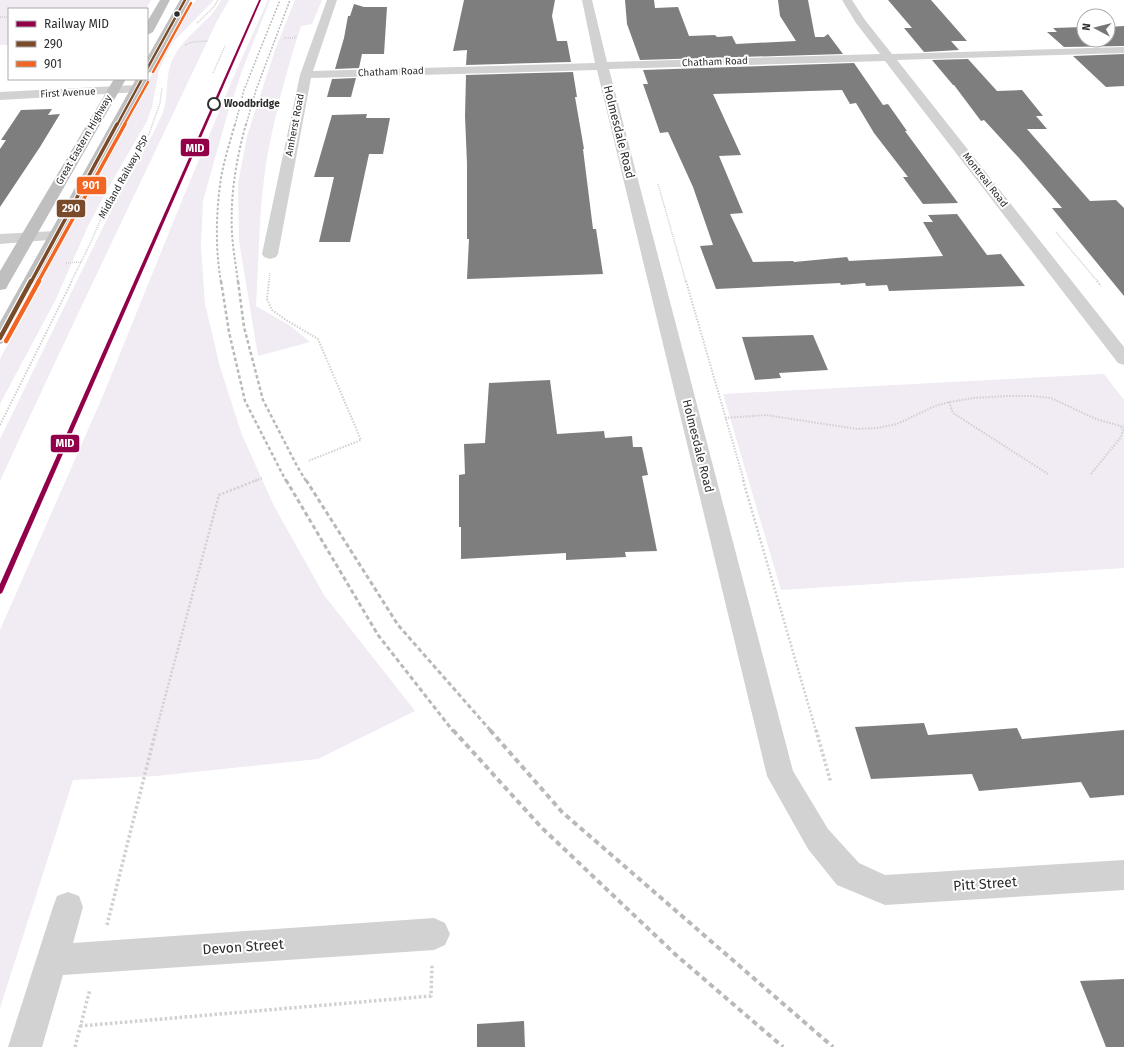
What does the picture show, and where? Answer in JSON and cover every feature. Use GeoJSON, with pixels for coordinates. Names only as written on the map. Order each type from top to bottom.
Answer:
{"type":"FeatureCollection","features":[{"type":"Feature","properties":{"kind":"highway"},"geometry":{"type":"LineString","coordinates":[[148,30],[165,0]]}},
{"type":"Feature","properties":{"kind":"highway"},"geometry":{"type":"LineString","coordinates":[[148,67],[185,0]]}},
{"type":"Feature","properties":{"kind":"highway","name":"Great Eastern Highway"},"geometry":{"type":"LineString","coordinates":[[0,285],[117,84]]}},
{"type":"Feature","properties":{"kind":"highway","name":"Great Eastern Highway"},"geometry":{"type":"LineString","coordinates":[[0,338],[139,84]]}},
{"type":"Feature","properties":{"kind":"street","name":"Amherst Road"},"geometry":{"type":"LineString","coordinates":[[270,254],[306,75],[332,0]]}},
{"type":"Feature","properties":{"kind":"street","name":"Holmesdale Road"},"geometry":{"type":"LineString","coordinates":[[587,0],[602,65],[781,776],[818,838],[848,874]]}},
{"type":"Feature","properties":{"kind":"street","name":"Montreal Road"},"geometry":{"type":"LineString","coordinates":[[847,0],[860,21],[1124,359]]}},
{"type":"Feature","properties":{"kind":"street","name":"Chatham Road"},"geometry":{"type":"LineString","coordinates":[[306,75],[1124,50]]}},
{"type":"Feature","properties":{"kind":"street","name":"First Avenue"},"geometry":{"type":"LineString","coordinates":[[0,96],[117,84],[139,84]]}},
{"type":"Feature","properties":{"kind":"street"},"geometry":{"type":"LineString","coordinates":[[0,239],[55,236]]}},
{"type":"Feature","properties":{"kind":"street","name":"Pitt Street"},"geometry":{"type":"LineString","coordinates":[[848,874],[885,890],[1124,875]]}},
{"type":"Feature","properties":{"kind":"street"},"geometry":{"type":"LineString","coordinates":[[25,1047],[68,908]]}},
{"type":"Feature","properties":{"kind":"street","name":"Devon Street"},"geometry":{"type":"LineString","coordinates":[[52,960],[434,934]]}},
{"type":"Feature","properties":{"kind":"path"},"geometry":{"type":"LineString","coordinates":[[196,24],[213,8],[218,0]]}},
{"type":"Feature","properties":{"kind":"path"},"geometry":{"type":"LineString","coordinates":[[284,38],[296,38],[297,33]]}},
{"type":"Feature","properties":{"kind":"path"},"geometry":{"type":"LineString","coordinates":[[182,51],[189,43],[208,41]]}},
{"type":"Feature","properties":{"kind":"path"},"geometry":{"type":"LineString","coordinates":[[213,73],[225,46]]}},
{"type":"Feature","properties":{"kind":"path","name":"Midland Railway PSP"},"geometry":{"type":"LineString","coordinates":[[0,425],[90,246],[107,206],[156,119],[162,99],[162,87]]}},
{"type":"Feature","properties":{"kind":"path"},"geometry":{"type":"LineString","coordinates":[[657,180],[831,783]]}},
{"type":"Feature","properties":{"kind":"path"},"geometry":{"type":"LineString","coordinates":[[270,254],[270,283],[267,299],[269,307],[276,314],[313,334],[318,339],[361,440],[308,461]]}},
{"type":"Feature","properties":{"kind":"path"},"geometry":{"type":"LineString","coordinates":[[725,418],[766,415],[857,429],[869,429],[897,424],[941,404],[970,398],[1008,396],[1047,398],[1057,400],[1098,421],[1123,427],[1121,437],[1091,474]]}},
{"type":"Feature","properties":{"kind":"path"},"geometry":{"type":"LineString","coordinates":[[949,402],[954,413],[1048,474]]}},
{"type":"Feature","properties":{"kind":"path"},"geometry":{"type":"LineString","coordinates":[[75,1047],[99,958],[158,722],[219,495],[262,478]]}},
{"type":"Feature","properties":{"kind":"path"},"geometry":{"type":"LineString","coordinates":[[80,1026],[431,996],[434,934]]}},
{"type":"Feature","properties":{"kind":"shaded area"},"geometry":{"type":"Polygon","coordinates":[[[0,0],[151,0],[147,8],[8,8],[8,45],[0,45],[0,0]]]}},
{"type":"Feature","properties":{"kind":"shaded area"},"geometry":{"type":"Polygon","coordinates":[[[196,0],[214,0],[174,41],[168,51],[159,70],[152,107],[147,121],[88,226],[56,299],[0,404],[0,359],[175,31],[196,0]]]}},
{"type":"Feature","properties":{"kind":"shaded area"},"geometry":{"type":"Polygon","coordinates":[[[221,0],[229,0],[216,23],[0,481],[0,439],[113,207],[161,117],[164,110],[168,75],[172,61],[183,44],[211,15],[221,0]]]}},
{"type":"Feature","properties":{"kind":"shaded area"},"geometry":{"type":"Polygon","coordinates":[[[268,0],[270,0],[242,71],[226,119],[203,201],[201,246],[205,304],[220,367],[242,435],[274,506],[324,595],[415,711],[318,759],[156,776],[73,780],[0,1008],[0,630],[102,398],[185,193],[236,71],[268,0]]]}},
{"type":"Feature","properties":{"kind":"shaded area"},"geometry":{"type":"Polygon","coordinates":[[[295,0],[322,0],[312,24],[301,26],[287,72],[271,136],[263,190],[256,306],[289,325],[310,342],[258,356],[239,241],[238,184],[247,136],[275,50],[295,0]]]}},
{"type":"Feature","properties":{"kind":"shaded area"},"geometry":{"type":"Polygon","coordinates":[[[1104,374],[1124,400],[1124,568],[781,590],[723,394],[1104,374]]]}},
{"type":"Feature","properties":{"kind":"building"},"geometry":{"type":"Polygon","coordinates":[[[464,0],[555,0],[552,16],[557,41],[567,41],[571,62],[466,65],[467,50],[453,51],[464,0]]]}},
{"type":"Feature","properties":{"kind":"building"},"geometry":{"type":"Polygon","coordinates":[[[625,0],[654,0],[655,8],[678,7],[689,36],[732,36],[736,44],[796,41],[780,16],[778,0],[808,0],[815,37],[824,37],[828,34],[843,54],[640,60],[627,24],[625,0]]]}},
{"type":"Feature","properties":{"kind":"building"},"geometry":{"type":"Polygon","coordinates":[[[888,0],[931,0],[967,41],[951,41],[959,50],[924,52],[904,28],[912,28],[888,0]]]}},
{"type":"Feature","properties":{"kind":"building"},"geometry":{"type":"Polygon","coordinates":[[[354,4],[364,7],[387,7],[384,54],[362,54],[359,68],[335,69],[344,38],[348,16],[350,16],[354,4]]]}},
{"type":"Feature","properties":{"kind":"building"},"geometry":{"type":"Polygon","coordinates":[[[1116,26],[1124,26],[1124,46],[1116,46],[1116,26]]]}},
{"type":"Feature","properties":{"kind":"building"},"geometry":{"type":"Polygon","coordinates":[[[1076,27],[1076,47],[1064,47],[1047,32],[1057,32],[1053,28],[1076,27]]]}},
{"type":"Feature","properties":{"kind":"building"},"geometry":{"type":"Polygon","coordinates":[[[1124,54],[1124,86],[1106,87],[1073,56],[1124,54]]]}},
{"type":"Feature","properties":{"kind":"building"},"geometry":{"type":"Polygon","coordinates":[[[968,59],[997,91],[1022,90],[1043,116],[1036,116],[1047,129],[1027,129],[1090,201],[1116,200],[1124,208],[1124,296],[1052,208],[1062,208],[984,120],[981,121],[954,85],[932,60],[968,59]]]}},
{"type":"Feature","properties":{"kind":"building"},"geometry":{"type":"Polygon","coordinates":[[[854,63],[883,105],[888,104],[907,131],[905,131],[958,203],[923,204],[903,177],[908,177],[874,133],[856,103],[850,104],[842,90],[713,94],[741,155],[719,156],[743,213],[730,214],[753,262],[794,262],[847,257],[849,261],[943,256],[923,222],[933,222],[928,215],[957,214],[987,255],[1001,254],[1025,286],[889,291],[887,285],[866,286],[865,283],[841,285],[840,283],[716,289],[700,246],[713,245],[693,187],[668,132],[660,133],[643,84],[648,84],[643,70],[854,63]]]}},
{"type":"Feature","properties":{"kind":"building"},"geometry":{"type":"Polygon","coordinates":[[[573,72],[593,229],[596,229],[603,274],[467,279],[469,239],[467,239],[467,164],[465,116],[466,75],[573,72]]]}},
{"type":"Feature","properties":{"kind":"building"},"geometry":{"type":"Polygon","coordinates":[[[356,78],[351,97],[327,97],[332,79],[356,78]]]}},
{"type":"Feature","properties":{"kind":"building"},"geometry":{"type":"Polygon","coordinates":[[[52,109],[48,115],[60,114],[0,207],[0,149],[6,140],[1,140],[21,110],[52,109]]]}},
{"type":"Feature","properties":{"kind":"building"},"geometry":{"type":"Polygon","coordinates":[[[367,114],[366,118],[390,118],[383,154],[369,154],[350,242],[319,242],[334,177],[314,177],[332,115],[367,114]]]}},
{"type":"Feature","properties":{"kind":"building"},"geometry":{"type":"Polygon","coordinates":[[[813,335],[828,370],[779,373],[781,378],[755,380],[742,337],[813,335]]]}},
{"type":"Feature","properties":{"kind":"building"},"geometry":{"type":"Polygon","coordinates":[[[550,380],[557,434],[604,431],[605,438],[632,436],[633,447],[642,447],[648,475],[642,476],[657,551],[625,552],[626,557],[566,560],[566,553],[461,559],[461,527],[459,527],[459,475],[465,474],[464,444],[485,443],[489,383],[550,380]]]}},
{"type":"Feature","properties":{"kind":"building"},"geometry":{"type":"Polygon","coordinates":[[[924,723],[928,735],[1017,728],[1022,739],[1124,730],[1124,795],[1090,798],[1081,782],[979,791],[972,774],[871,779],[855,727],[924,723]]]}},
{"type":"Feature","properties":{"kind":"building"},"geometry":{"type":"Polygon","coordinates":[[[1124,979],[1124,1047],[1106,1047],[1080,981],[1124,979]]]}},
{"type":"Feature","properties":{"kind":"building"},"geometry":{"type":"Polygon","coordinates":[[[524,1021],[525,1047],[477,1047],[477,1024],[524,1021]]]}},
{"type":"Feature","properties":{"kind":"railway"},"geometry":{"type":"LineString","coordinates":[[235,125],[244,90],[280,0]]}},
{"type":"Feature","properties":{"kind":"railway"},"geometry":{"type":"LineString","coordinates":[[246,125],[256,90],[290,0]]}},
{"type":"Feature","properties":{"kind":"railway"},"geometry":{"type":"LineString","coordinates":[[221,282],[217,243],[219,191],[225,158],[235,124]]}},
{"type":"Feature","properties":{"kind":"railway"},"geometry":{"type":"LineString","coordinates":[[238,282],[232,239],[232,205],[239,151],[246,124]]}},
{"type":"Feature","properties":{"kind":"railway"},"geometry":{"type":"LineString","coordinates":[[221,281],[229,332],[245,401],[286,481]]}},
{"type":"Feature","properties":{"kind":"railway"},"geometry":{"type":"LineString","coordinates":[[238,281],[244,327],[263,400],[306,481]]}},
{"type":"Feature","properties":{"kind":"railway"},"geometry":{"type":"LineString","coordinates":[[286,480],[378,635],[453,731]]}},
{"type":"Feature","properties":{"kind":"railway"},"geometry":{"type":"LineString","coordinates":[[306,480],[398,625],[491,731]]}},
{"type":"Feature","properties":{"kind":"railway"},"geometry":{"type":"LineString","coordinates":[[453,730],[541,827],[676,955],[783,1047]]}},
{"type":"Feature","properties":{"kind":"railway"},"geometry":{"type":"LineString","coordinates":[[490,730],[562,812],[833,1047]]}},
{"type":"Feature","properties":{"kind":"rail line","name":"MID"},"geometry":{"type":"LineString","coordinates":[[0,591],[260,0]]}},
{"type":"Feature","properties":{"kind":"transit line","name":"290"},"geometry":{"type":"LineString","coordinates":[[148,67],[185,0]]}},
{"type":"Feature","properties":{"kind":"transit line","name":"901"},"geometry":{"type":"LineString","coordinates":[[153,72],[191,3]]}},
{"type":"Feature","properties":{"kind":"transit line","name":"290"},"geometry":{"type":"LineString","coordinates":[[0,338],[141,80]]}},
{"type":"Feature","properties":{"kind":"transit line","name":"901"},"geometry":{"type":"LineString","coordinates":[[6,341],[148,82]]}},
{"type":"Feature","properties":{"kind":"place","name":"Woodbridge"},"geometry":{"type":"Point","coordinates":[214,104]}}]}
